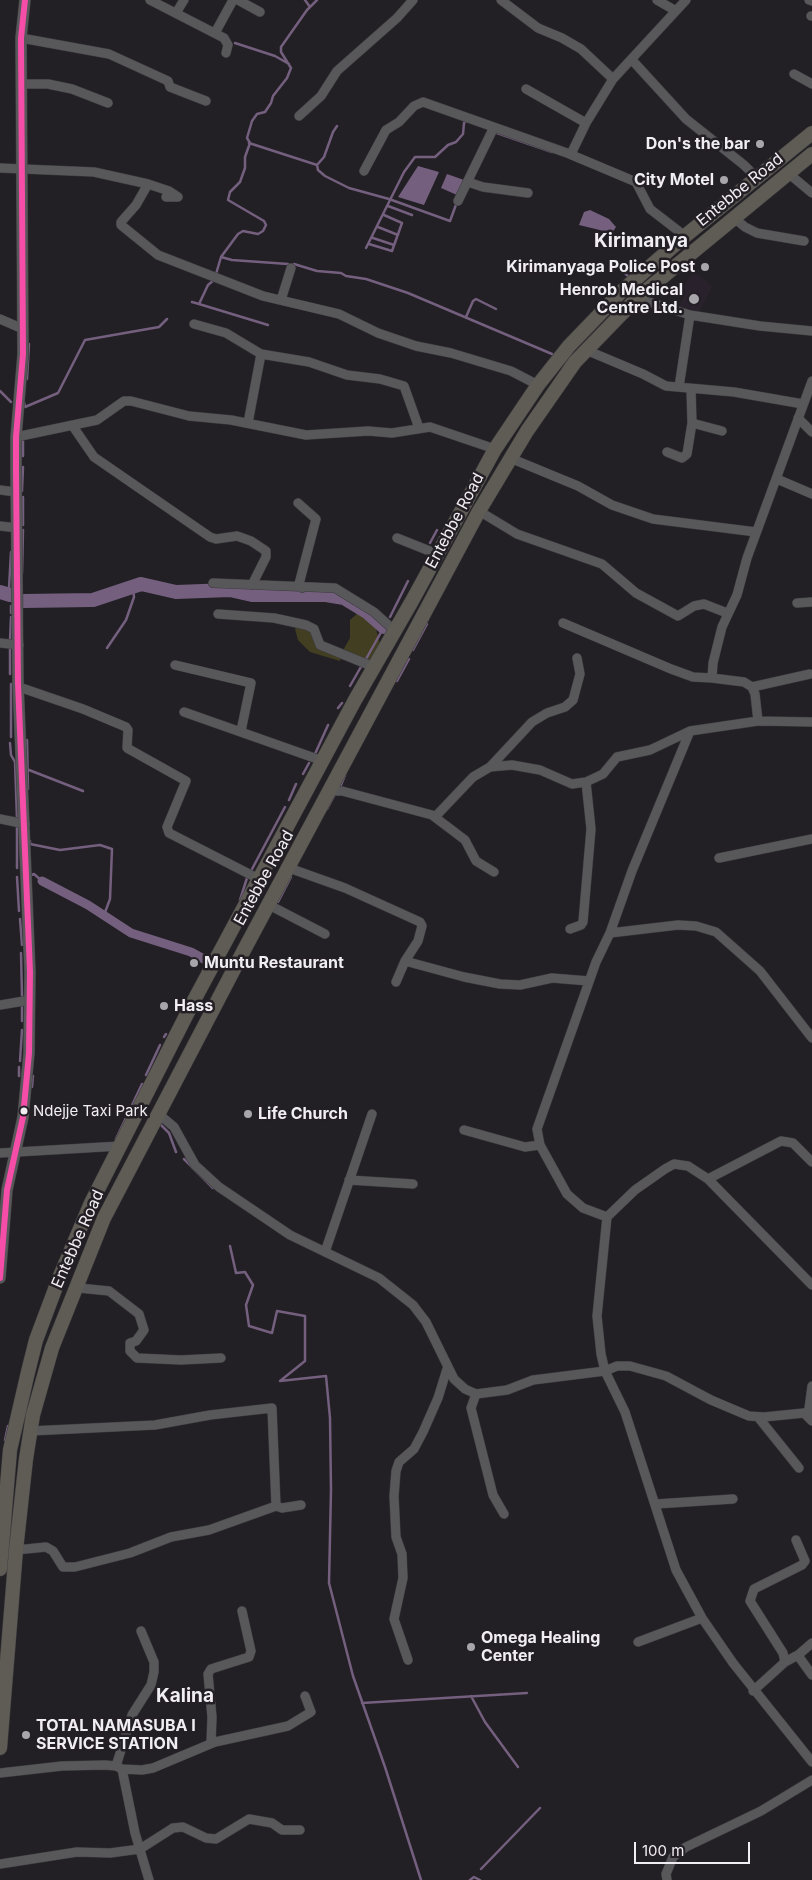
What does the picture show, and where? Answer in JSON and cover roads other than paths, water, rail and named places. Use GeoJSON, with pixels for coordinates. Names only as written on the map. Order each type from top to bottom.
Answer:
{"type":"FeatureCollection","features":[{"type":"Feature","properties":{"kind":"main road","name":"Entebbe Road"},"geometry":{"type":"LineString","coordinates":[[0,1569],[10,1450],[36,1340],[60,1276],[91,1203],[192,1004],[337,733],[495,449],[538,385],[569,346],[622,291],[685,236],[812,132]]}},
{"type":"Feature","properties":{"kind":"main road","name":"Entebbe Road"},"geometry":{"type":"LineString","coordinates":[[0,1748],[16,1550],[30,1431],[52,1348],[104,1218],[159,1118],[269,905],[479,511],[510,458],[565,376],[586,350],[637,298],[812,154]]}},
{"type":"Feature","properties":{"kind":"main road"},"geometry":{"type":"LineString","coordinates":[[337,733],[355,745]]}},
{"type":"Feature","properties":{"kind":"street"},"geometry":{"type":"LineString","coordinates":[[0,1278],[7,1190],[23,1117],[29,1053],[30,1000],[19,687],[16,492],[16,437],[23,329],[21,38],[24,0]]}},
{"type":"Feature","properties":{"kind":"street"},"geometry":{"type":"LineString","coordinates":[[150,0],[215,33],[228,42],[226,53]]}},
{"type":"Feature","properties":{"kind":"street"},"geometry":{"type":"LineString","coordinates":[[176,14],[184,0]]}},
{"type":"Feature","properties":{"kind":"street"},"geometry":{"type":"LineString","coordinates":[[215,33],[233,0]]}},
{"type":"Feature","properties":{"kind":"street"},"geometry":{"type":"LineString","coordinates":[[238,0],[260,12]]}},
{"type":"Feature","properties":{"kind":"street"},"geometry":{"type":"LineString","coordinates":[[299,116],[320,96],[337,71],[397,18],[414,0]]}},
{"type":"Feature","properties":{"kind":"street"},"geometry":{"type":"LineString","coordinates":[[501,0],[538,28],[562,38],[581,49],[613,79]]}},
{"type":"Feature","properties":{"kind":"street"},"geometry":{"type":"LineString","coordinates":[[657,0],[676,11]]}},
{"type":"Feature","properties":{"kind":"street"},"geometry":{"type":"LineString","coordinates":[[572,154],[586,123],[613,79],[686,0]]}},
{"type":"Feature","properties":{"kind":"street"},"geometry":{"type":"LineString","coordinates":[[21,38],[109,54],[168,81],[170,87],[206,101]]}},
{"type":"Feature","properties":{"kind":"street"},"geometry":{"type":"LineString","coordinates":[[632,60],[686,119],[744,165],[757,178]]}},
{"type":"Feature","properties":{"kind":"street"},"geometry":{"type":"LineString","coordinates":[[794,74],[812,84]]}},
{"type":"Feature","properties":{"kind":"street"},"geometry":{"type":"LineString","coordinates":[[22,84],[48,84],[72,89],[108,103]]}},
{"type":"Feature","properties":{"kind":"street"},"geometry":{"type":"LineString","coordinates":[[526,89],[586,123]]}},
{"type":"Feature","properties":{"kind":"street"},"geometry":{"type":"LineString","coordinates":[[364,171],[383,133],[419,103],[572,154],[636,182],[650,209],[685,236]]}},
{"type":"Feature","properties":{"kind":"street"},"geometry":{"type":"LineString","coordinates":[[458,200],[494,127]]}},
{"type":"Feature","properties":{"kind":"street"},"geometry":{"type":"LineString","coordinates":[[0,168],[79,170],[148,184],[169,190],[178,197],[166,197]]}},
{"type":"Feature","properties":{"kind":"street"},"geometry":{"type":"LineString","coordinates":[[788,174],[812,193]]}},
{"type":"Feature","properties":{"kind":"street"},"geometry":{"type":"LineString","coordinates":[[468,182],[483,187],[528,193]]}},
{"type":"Feature","properties":{"kind":"street"},"geometry":{"type":"LineString","coordinates":[[148,184],[136,205],[121,222],[128,233],[158,255],[262,296],[340,314],[378,333],[416,346],[452,353],[511,371],[538,385]]}},
{"type":"Feature","properties":{"kind":"street"},"geometry":{"type":"LineString","coordinates":[[734,218],[757,234],[804,241]]}},
{"type":"Feature","properties":{"kind":"street"},"geometry":{"type":"LineString","coordinates":[[282,300],[291,268]]}},
{"type":"Feature","properties":{"kind":"street"},"geometry":{"type":"LineString","coordinates":[[637,298],[690,315],[760,326],[812,331]]}},
{"type":"Feature","properties":{"kind":"street"},"geometry":{"type":"LineString","coordinates":[[678,387],[690,315]]}},
{"type":"Feature","properties":{"kind":"street"},"geometry":{"type":"LineString","coordinates":[[0,319],[23,329]]}},
{"type":"Feature","properties":{"kind":"street"},"geometry":{"type":"LineString","coordinates":[[194,324],[226,333],[261,354],[309,362],[347,375],[380,379],[404,386],[419,428]]}},
{"type":"Feature","properties":{"kind":"street"},"geometry":{"type":"LineString","coordinates":[[586,350],[643,374],[666,386],[734,392],[803,404]]}},
{"type":"Feature","properties":{"kind":"street"},"geometry":{"type":"LineString","coordinates":[[248,423],[261,354]]}},
{"type":"Feature","properties":{"kind":"street"},"geometry":{"type":"LineString","coordinates":[[712,678],[713,662],[727,613],[737,595],[756,532],[778,478],[812,381]]}},
{"type":"Feature","properties":{"kind":"street"},"geometry":{"type":"LineString","coordinates":[[668,452],[682,458],[685,457],[692,422],[691,389]]}},
{"type":"Feature","properties":{"kind":"street"},"geometry":{"type":"LineString","coordinates":[[16,437],[97,420],[124,401],[131,401],[189,416],[248,423],[306,435],[368,431],[392,433],[430,427],[495,449]]}},
{"type":"Feature","properties":{"kind":"street"},"geometry":{"type":"LineString","coordinates":[[798,418],[812,432]]}},
{"type":"Feature","properties":{"kind":"street"},"geometry":{"type":"LineString","coordinates":[[692,422],[722,431]]}},
{"type":"Feature","properties":{"kind":"street"},"geometry":{"type":"LineString","coordinates":[[72,425],[94,456],[210,537],[216,539],[237,536],[250,541],[266,551],[266,557],[252,585]]}},
{"type":"Feature","properties":{"kind":"street"},"geometry":{"type":"LineString","coordinates":[[510,458],[578,486],[612,504],[653,519],[756,532]]}},
{"type":"Feature","properties":{"kind":"street"},"geometry":{"type":"LineString","coordinates":[[778,478],[812,494]]}},
{"type":"Feature","properties":{"kind":"street"},"geometry":{"type":"LineString","coordinates":[[0,490],[16,492]]}},
{"type":"Feature","properties":{"kind":"street"},"geometry":{"type":"LineString","coordinates":[[298,503],[316,519],[299,584],[302,588]]}},
{"type":"Feature","properties":{"kind":"street"},"geometry":{"type":"LineString","coordinates":[[479,511],[518,534],[602,564],[636,593],[678,616],[694,606],[704,604],[727,613]]}},
{"type":"Feature","properties":{"kind":"street"},"geometry":{"type":"LineString","coordinates":[[0,526],[17,528]]}},
{"type":"Feature","properties":{"kind":"street"},"geometry":{"type":"LineString","coordinates":[[397,538],[437,554]]}},
{"type":"Feature","properties":{"kind":"street"},"geometry":{"type":"LineString","coordinates":[[213,583],[335,588],[374,612],[395,630]]}},
{"type":"Feature","properties":{"kind":"street"},"geometry":{"type":"LineString","coordinates":[[797,603],[812,602]]}},
{"type":"Feature","properties":{"kind":"street"},"geometry":{"type":"LineString","coordinates":[[218,614],[274,618],[306,625],[314,629],[320,645],[374,667]]}},
{"type":"Feature","properties":{"kind":"street"},"geometry":{"type":"LineString","coordinates":[[563,623],[693,677],[744,682],[752,687],[755,694],[758,721]]}},
{"type":"Feature","properties":{"kind":"street"},"geometry":{"type":"LineString","coordinates":[[0,643],[19,645]]}},
{"type":"Feature","properties":{"kind":"street"},"geometry":{"type":"LineString","coordinates":[[435,817],[474,777],[490,767],[532,722],[547,713],[565,707],[573,700],[580,674],[577,658]]}},
{"type":"Feature","properties":{"kind":"street"},"geometry":{"type":"LineString","coordinates":[[175,665],[251,683],[241,731]]}},
{"type":"Feature","properties":{"kind":"street"},"geometry":{"type":"LineString","coordinates":[[752,687],[810,674]]}},
{"type":"Feature","properties":{"kind":"street"},"geometry":{"type":"LineString","coordinates":[[19,687],[83,708],[126,726],[128,730],[128,748],[186,781],[167,827],[169,833],[259,879]]}},
{"type":"Feature","properties":{"kind":"street"},"geometry":{"type":"LineString","coordinates":[[184,712],[323,761]]}},
{"type":"Feature","properties":{"kind":"street"},"geometry":{"type":"LineString","coordinates":[[490,767],[512,765],[540,770],[572,784],[586,782],[603,774],[617,757],[650,750],[690,731],[706,727],[758,721],[812,722]]}},
{"type":"Feature","properties":{"kind":"street"},"geometry":{"type":"LineString","coordinates":[[606,1217],[575,1202],[563,1188],[536,1135],[540,1118],[589,981],[610,934],[632,871],[690,731]]}},
{"type":"Feature","properties":{"kind":"street"},"geometry":{"type":"LineString","coordinates":[[570,929],[581,925],[583,922],[590,829],[586,782]]}},
{"type":"Feature","properties":{"kind":"street"},"geometry":{"type":"LineString","coordinates":[[331,791],[342,791],[435,817],[464,840],[476,861],[494,872]]}},
{"type":"Feature","properties":{"kind":"street"},"geometry":{"type":"LineString","coordinates":[[0,819],[25,824]]}},
{"type":"Feature","properties":{"kind":"street"},"geometry":{"type":"LineString","coordinates":[[719,858],[812,839]]}},
{"type":"Feature","properties":{"kind":"street"},"geometry":{"type":"LineString","coordinates":[[289,868],[345,888],[420,922],[422,926],[418,941],[404,961],[396,982]]}},
{"type":"Feature","properties":{"kind":"street"},"geometry":{"type":"LineString","coordinates":[[269,905],[325,934]]}},
{"type":"Feature","properties":{"kind":"street"},"geometry":{"type":"LineString","coordinates":[[610,934],[678,925],[696,926],[716,932],[760,971],[812,1038]]}},
{"type":"Feature","properties":{"kind":"street"},"geometry":{"type":"LineString","coordinates":[[404,961],[464,977],[500,984],[520,985],[537,979],[552,978],[589,981]]}},
{"type":"Feature","properties":{"kind":"street"},"geometry":{"type":"LineString","coordinates":[[0,1005],[30,1000]]}},
{"type":"Feature","properties":{"kind":"street"},"geometry":{"type":"LineString","coordinates":[[325,1252],[372,1114]]}},
{"type":"Feature","properties":{"kind":"street"},"geometry":{"type":"LineString","coordinates":[[159,1118],[161,1116],[174,1127],[188,1155],[202,1173],[280,1229],[378,1278],[413,1305],[426,1322],[447,1369],[454,1379],[465,1389],[476,1394],[507,1390],[534,1380],[605,1371],[617,1366],[648,1370],[679,1382],[711,1400],[758,1417],[800,1413],[810,1419],[812,1386]]}},
{"type":"Feature","properties":{"kind":"street"},"geometry":{"type":"LineString","coordinates":[[464,1130],[525,1147],[540,1145]]}},
{"type":"Feature","properties":{"kind":"street"},"geometry":{"type":"LineString","coordinates":[[708,1179],[781,1141],[793,1143],[812,1162]]}},
{"type":"Feature","properties":{"kind":"street"},"geometry":{"type":"LineString","coordinates":[[0,1152],[120,1146]]}},
{"type":"Feature","properties":{"kind":"street"},"geometry":{"type":"LineString","coordinates":[[812,1285],[708,1179],[695,1169],[674,1164],[635,1190],[606,1217],[597,1316],[605,1371],[625,1412],[676,1570],[702,1618],[753,1690],[812,1762]]}},
{"type":"Feature","properties":{"kind":"street"},"geometry":{"type":"LineString","coordinates":[[349,1180],[413,1184]]}},
{"type":"Feature","properties":{"kind":"street"},"geometry":{"type":"LineString","coordinates":[[74,1292],[79,1288],[109,1291],[139,1314],[144,1330],[136,1341],[130,1343],[130,1351],[137,1358],[181,1360],[221,1358]]}},
{"type":"Feature","properties":{"kind":"street"},"geometry":{"type":"LineString","coordinates":[[408,1660],[394,1619],[403,1578],[402,1554],[396,1537],[394,1496],[396,1471],[399,1462],[414,1449],[438,1398],[447,1369]]}},
{"type":"Feature","properties":{"kind":"street"},"geometry":{"type":"LineString","coordinates":[[476,1394],[471,1408],[493,1495],[504,1514]]}},
{"type":"Feature","properties":{"kind":"street"},"geometry":{"type":"LineString","coordinates":[[30,1431],[155,1425],[210,1414],[272,1408],[274,1413],[276,1506]]}},
{"type":"Feature","properties":{"kind":"street"},"geometry":{"type":"LineString","coordinates":[[758,1417],[799,1468]]}},
{"type":"Feature","properties":{"kind":"street"},"geometry":{"type":"LineString","coordinates":[[656,1504],[733,1499]]}},
{"type":"Feature","properties":{"kind":"street"},"geometry":{"type":"LineString","coordinates":[[16,1550],[46,1547],[53,1551],[63,1566],[75,1567],[130,1553],[171,1537],[209,1530],[276,1506],[282,1508],[301,1505]]}},
{"type":"Feature","properties":{"kind":"street"},"geometry":{"type":"LineString","coordinates":[[785,1662],[783,1653],[750,1601],[754,1589],[802,1566],[805,1561],[796,1540]]}},
{"type":"Feature","properties":{"kind":"street"},"geometry":{"type":"LineString","coordinates":[[211,1743],[212,1717],[208,1674],[211,1669],[249,1657],[251,1651],[242,1611]]}},
{"type":"Feature","properties":{"kind":"street"},"geometry":{"type":"LineString","coordinates":[[638,1642],[702,1618]]}},
{"type":"Feature","properties":{"kind":"street"},"geometry":{"type":"LineString","coordinates":[[141,1631],[154,1662],[151,1685],[132,1715],[119,1768],[149,1880]]}},
{"type":"Feature","properties":{"kind":"street"},"geometry":{"type":"LineString","coordinates":[[753,1690],[785,1662],[797,1656],[812,1643]]}},
{"type":"Feature","properties":{"kind":"street"},"geometry":{"type":"LineString","coordinates":[[797,1656],[812,1675]]}},
{"type":"Feature","properties":{"kind":"street"},"geometry":{"type":"LineString","coordinates":[[0,1773],[55,1766],[142,1770],[164,1765],[177,1757],[211,1743],[288,1726],[311,1712],[305,1696]]}},
{"type":"Feature","properties":{"kind":"street"},"geometry":{"type":"LineString","coordinates":[[667,1880],[666,1874],[673,1857],[686,1847],[761,1811],[812,1780]]}},
{"type":"Feature","properties":{"kind":"street"},"geometry":{"type":"LineString","coordinates":[[0,1864],[77,1852],[110,1853],[140,1849],[173,1828],[190,1829],[211,1839],[222,1838],[249,1819],[272,1823],[287,1830],[300,1830]]}},
{"type":"Feature","properties":{"kind":"waterway"},"geometry":{"type":"LineString","coordinates":[[305,0],[310,7]]}},
{"type":"Feature","properties":{"kind":"waterway"},"geometry":{"type":"LineString","coordinates":[[216,274],[221,257],[238,234],[243,231],[258,234],[263,231],[266,225],[264,221],[228,200],[230,192],[240,182],[245,168],[245,157],[250,143],[247,138],[252,121],[257,114],[265,112],[273,96],[287,78],[291,68],[281,52],[281,47],[307,10],[317,0]]}},
{"type":"Feature","properties":{"kind":"waterway"},"geometry":{"type":"LineString","coordinates":[[235,43],[275,56],[289,64]]}},
{"type":"Feature","properties":{"kind":"waterway"},"geometry":{"type":"LineString","coordinates":[[366,248],[404,172],[415,157],[435,157],[448,145],[456,142],[463,134],[464,123],[467,120]]}},
{"type":"Feature","properties":{"kind":"waterway"},"geometry":{"type":"LineString","coordinates":[[249,143],[317,165],[324,157],[337,126]]}},
{"type":"Feature","properties":{"kind":"waterway"},"geometry":{"type":"LineString","coordinates":[[494,132],[552,152]]}},
{"type":"Feature","properties":{"kind":"waterway"},"geometry":{"type":"LineString","coordinates":[[317,165],[318,170],[325,176],[349,188],[389,199],[450,221],[457,202]]}},
{"type":"Feature","properties":{"kind":"waterway"},"geometry":{"type":"LineString","coordinates":[[388,206],[412,215]]}},
{"type":"Feature","properties":{"kind":"waterway"},"geometry":{"type":"LineString","coordinates":[[369,244],[392,251],[402,223],[384,215]]}},
{"type":"Feature","properties":{"kind":"waterway"},"geometry":{"type":"LineString","coordinates":[[378,227],[398,235]]}},
{"type":"Feature","properties":{"kind":"waterway"},"geometry":{"type":"LineString","coordinates":[[373,238],[394,245]]}},
{"type":"Feature","properties":{"kind":"waterway"},"geometry":{"type":"LineString","coordinates":[[221,257],[232,260],[288,264]]}},
{"type":"Feature","properties":{"kind":"waterway"},"geometry":{"type":"LineString","coordinates":[[294,264],[317,271],[341,273],[346,276],[366,279],[408,293],[552,354]]}},
{"type":"Feature","properties":{"kind":"waterway"},"geometry":{"type":"LineString","coordinates":[[636,269],[642,264]]}},
{"type":"Feature","properties":{"kind":"waterway"},"geometry":{"type":"LineString","coordinates":[[617,267],[628,276]]}},
{"type":"Feature","properties":{"kind":"waterway"},"geometry":{"type":"LineString","coordinates":[[192,302],[199,304],[208,285],[214,280]]}},
{"type":"Feature","properties":{"kind":"waterway"},"geometry":{"type":"LineString","coordinates":[[466,317],[473,301],[476,299],[496,309]]}},
{"type":"Feature","properties":{"kind":"waterway"},"geometry":{"type":"LineString","coordinates":[[199,304],[268,325]]}},
{"type":"Feature","properties":{"kind":"waterway"},"geometry":{"type":"LineString","coordinates":[[24,402],[25,407],[58,393],[85,340],[159,327],[167,319]]}},
{"type":"Feature","properties":{"kind":"waterway"},"geometry":{"type":"LineString","coordinates":[[27,379],[29,344]]}},
{"type":"Feature","properties":{"kind":"waterway"},"geometry":{"type":"LineString","coordinates":[[0,391],[11,402]]}},
{"type":"Feature","properties":{"kind":"waterway"},"geometry":{"type":"LineString","coordinates":[[23,441],[23,456]]}},
{"type":"Feature","properties":{"kind":"waterway"},"geometry":{"type":"LineString","coordinates":[[22,491],[23,467]]}},
{"type":"Feature","properties":{"kind":"waterway"},"geometry":{"type":"LineString","coordinates":[[23,497],[23,525]]}},
{"type":"Feature","properties":{"kind":"waterway"},"geometry":{"type":"LineString","coordinates":[[22,573],[23,530]]}},
{"type":"Feature","properties":{"kind":"waterway"},"geometry":{"type":"LineString","coordinates":[[430,543],[437,530]]}},
{"type":"Feature","properties":{"kind":"waterway"},"geometry":{"type":"LineString","coordinates":[[9,588],[11,552]]}},
{"type":"Feature","properties":{"kind":"waterway"},"geometry":{"type":"LineString","coordinates":[[390,617],[408,581]]}},
{"type":"Feature","properties":{"kind":"waterway"},"geometry":{"type":"LineString","coordinates":[[23,601],[93,600],[141,584],[176,592],[230,590],[252,595],[326,595],[344,598],[367,612],[384,627]]}},
{"type":"Feature","properties":{"kind":"waterway"},"geometry":{"type":"LineString","coordinates":[[107,648],[126,620],[134,597],[133,586]]}},
{"type":"Feature","properties":{"kind":"waterway"},"geometry":{"type":"LineString","coordinates":[[0,592],[10,595]]}},
{"type":"Feature","properties":{"kind":"waterway"},"geometry":{"type":"LineString","coordinates":[[11,606],[11,613]]}},
{"type":"Feature","properties":{"kind":"waterway"},"geometry":{"type":"LineString","coordinates":[[10,640],[11,617]]}},
{"type":"Feature","properties":{"kind":"waterway"},"geometry":{"type":"LineString","coordinates":[[413,650],[427,624]]}},
{"type":"Feature","properties":{"kind":"waterway"},"geometry":{"type":"LineString","coordinates":[[366,659],[384,627]]}},
{"type":"Feature","properties":{"kind":"waterway"},"geometry":{"type":"LineString","coordinates":[[10,648],[10,674]]}},
{"type":"Feature","properties":{"kind":"waterway"},"geometry":{"type":"LineString","coordinates":[[397,681],[409,659]]}},
{"type":"Feature","properties":{"kind":"waterway"},"geometry":{"type":"LineString","coordinates":[[350,686],[362,665]]}},
{"type":"Feature","properties":{"kind":"waterway"},"geometry":{"type":"LineString","coordinates":[[11,684],[11,737]]}},
{"type":"Feature","properties":{"kind":"waterway"},"geometry":{"type":"LineString","coordinates":[[338,708],[342,703]]}},
{"type":"Feature","properties":{"kind":"waterway"},"geometry":{"type":"LineString","coordinates":[[315,754],[328,725]]}},
{"type":"Feature","properties":{"kind":"waterway"},"geometry":{"type":"LineString","coordinates":[[27,740],[28,789]]}},
{"type":"Feature","properties":{"kind":"waterway"},"geometry":{"type":"LineString","coordinates":[[10,743],[11,755],[15,762],[17,819]]}},
{"type":"Feature","properties":{"kind":"waterway"},"geometry":{"type":"LineString","coordinates":[[303,774],[309,763]]}},
{"type":"Feature","properties":{"kind":"waterway"},"geometry":{"type":"LineString","coordinates":[[29,770],[83,791]]}},
{"type":"Feature","properties":{"kind":"waterway"},"geometry":{"type":"LineString","coordinates":[[341,785],[345,775]]}},
{"type":"Feature","properties":{"kind":"waterway"},"geometry":{"type":"LineString","coordinates":[[289,800],[296,784]]}},
{"type":"Feature","properties":{"kind":"waterway"},"geometry":{"type":"LineString","coordinates":[[327,809],[335,794]]}},
{"type":"Feature","properties":{"kind":"waterway"},"geometry":{"type":"LineString","coordinates":[[251,871],[285,807]]}},
{"type":"Feature","properties":{"kind":"waterway"},"geometry":{"type":"LineString","coordinates":[[17,827],[17,868]]}},
{"type":"Feature","properties":{"kind":"waterway"},"geometry":{"type":"LineString","coordinates":[[30,841],[30,844],[60,850],[100,845],[112,849],[110,899],[104,915]]}},
{"type":"Feature","properties":{"kind":"waterway"},"geometry":{"type":"LineString","coordinates":[[29,876],[34,874],[42,881]]}},
{"type":"Feature","properties":{"kind":"waterway"},"geometry":{"type":"LineString","coordinates":[[17,877],[19,911]]}},
{"type":"Feature","properties":{"kind":"waterway"},"geometry":{"type":"LineString","coordinates":[[278,902],[291,877]]}},
{"type":"Feature","properties":{"kind":"waterway"},"geometry":{"type":"LineString","coordinates":[[240,900],[247,878]]}},
{"type":"Feature","properties":{"kind":"waterway"},"geometry":{"type":"LineString","coordinates":[[42,881],[88,905],[131,933],[191,952],[211,963]]}},
{"type":"Feature","properties":{"kind":"waterway"},"geometry":{"type":"LineString","coordinates":[[20,919],[22,945]]}},
{"type":"Feature","properties":{"kind":"waterway"},"geometry":{"type":"LineString","coordinates":[[21,953],[22,996]]}},
{"type":"Feature","properties":{"kind":"waterway"},"geometry":{"type":"LineString","coordinates":[[22,1006],[22,1021]]}},
{"type":"Feature","properties":{"kind":"waterway"},"geometry":{"type":"LineString","coordinates":[[20,1061],[22,1030]]}},
{"type":"Feature","properties":{"kind":"waterway"},"geometry":{"type":"LineString","coordinates":[[146,1075],[160,1045]]}},
{"type":"Feature","properties":{"kind":"waterway"},"geometry":{"type":"LineString","coordinates":[[19,1067],[19,1076]]}},
{"type":"Feature","properties":{"kind":"waterway"},"geometry":{"type":"LineString","coordinates":[[32,1087],[33,1076]]}},
{"type":"Feature","properties":{"kind":"waterway"},"geometry":{"type":"LineString","coordinates":[[116,1139],[142,1084]]}},
{"type":"Feature","properties":{"kind":"waterway"},"geometry":{"type":"LineString","coordinates":[[160,1124],[169,1133],[176,1152]]}},
{"type":"Feature","properties":{"kind":"waterway"},"geometry":{"type":"LineString","coordinates":[[184,1159],[213,1188]]}},
{"type":"Feature","properties":{"kind":"waterway"},"geometry":{"type":"LineString","coordinates":[[230,1246],[236,1273],[245,1272],[253,1285],[246,1305],[249,1326],[272,1333],[277,1311],[305,1316],[305,1361],[280,1381],[326,1376],[330,1418],[329,1583],[353,1676],[385,1767],[421,1880]]}},
{"type":"Feature","properties":{"kind":"waterway"},"geometry":{"type":"LineString","coordinates":[[5,1440],[8,1426]]}},
{"type":"Feature","properties":{"kind":"waterway"},"geometry":{"type":"LineString","coordinates":[[362,1703],[527,1693]]}},
{"type":"Feature","properties":{"kind":"waterway"},"geometry":{"type":"LineString","coordinates":[[471,1696],[485,1722],[518,1767]]}},
{"type":"Feature","properties":{"kind":"waterway"},"geometry":{"type":"LineString","coordinates":[[481,1869],[540,1808]]}},
{"type":"Feature","properties":{"kind":"waterway"},"geometry":{"type":"LineString","coordinates":[[470,1880],[474,1877],[480,1880]]}},
{"type":"Feature","properties":{"kind":"place","name":"Don's the bar"},"geometry":{"type":"Point","coordinates":[760,144]}},
{"type":"Feature","properties":{"kind":"place","name":"City Motel"},"geometry":{"type":"Point","coordinates":[724,180]}},
{"type":"Feature","properties":{"kind":"place","name":"Kirimanyaga Police Post"},"geometry":{"type":"Point","coordinates":[705,267]}},
{"type":"Feature","properties":{"kind":"place","name":"Henrob Medical Centre Ltd."},"geometry":{"type":"Point","coordinates":[694,299]}},
{"type":"Feature","properties":{"kind":"place","name":"Muntu Restaurant"},"geometry":{"type":"Point","coordinates":[194,963]}},
{"type":"Feature","properties":{"kind":"place","name":"Hass"},"geometry":{"type":"Point","coordinates":[164,1006]}},
{"type":"Feature","properties":{"kind":"place","name":"Ndejje Taxi Park"},"geometry":{"type":"Point","coordinates":[24,1111]}},
{"type":"Feature","properties":{"kind":"place","name":"Life Church"},"geometry":{"type":"Point","coordinates":[248,1114]}},
{"type":"Feature","properties":{"kind":"place","name":"Omega Healing Center"},"geometry":{"type":"Point","coordinates":[471,1647]}},
{"type":"Feature","properties":{"kind":"place","name":"TOTAL NAMASUBA I SERVICE STATION"},"geometry":{"type":"Point","coordinates":[26,1735]}},
{"type":"Feature","properties":{"kind":"district","name":"Kirimanya"},"geometry":{"type":"Point","coordinates":[641,241]}},
{"type":"Feature","properties":{"kind":"district","name":"Kalina"},"geometry":{"type":"Point","coordinates":[185,1696]}}]}
